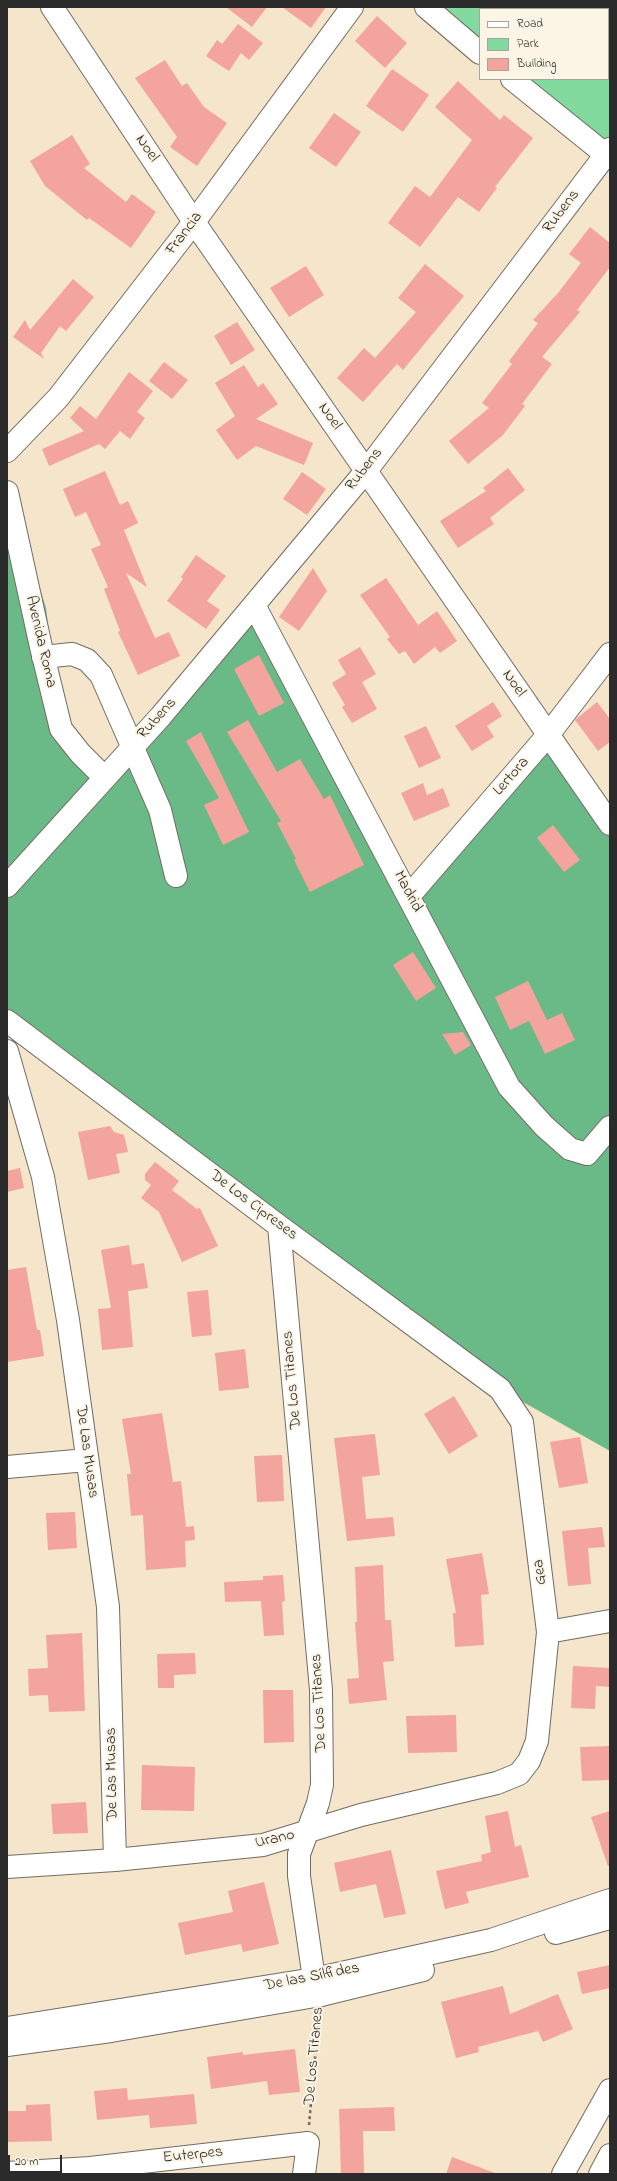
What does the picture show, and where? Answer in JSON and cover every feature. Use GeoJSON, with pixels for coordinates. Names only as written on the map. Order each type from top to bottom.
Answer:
{"type":"FeatureCollection","features":[{"type":"Feature","properties":{"kind":"street","name":"Noel"},"geometry":{"type":"LineString","coordinates":[[52,7],[194,222],[610,824]]}},
{"type":"Feature","properties":{"kind":"street","name":"Francia"},"geometry":{"type":"LineString","coordinates":[[7,451],[58,398],[194,222],[352,7]]}},
{"type":"Feature","properties":{"kind":"street"},"geometry":{"type":"LineString","coordinates":[[426,7],[479,52]]}},
{"type":"Feature","properties":{"kind":"street"},"geometry":{"type":"LineString","coordinates":[[513,80],[608,154]]}},
{"type":"Feature","properties":{"kind":"street","name":"Rubens"},"geometry":{"type":"LineString","coordinates":[[7,886],[162,716],[366,471],[608,154]]}},
{"type":"Feature","properties":{"kind":"street","name":"Avenida Roma"},"geometry":{"type":"LineString","coordinates":[[7,492],[43,657],[61,729],[80,753],[104,778]]}},
{"type":"Feature","properties":{"kind":"street","name":"Madrid"},"geometry":{"type":"LineString","coordinates":[[254,605],[410,896],[509,1087],[544,1126],[570,1149],[587,1154],[610,1127]]}},
{"type":"Feature","properties":{"kind":"street"},"geometry":{"type":"LineString","coordinates":[[43,657],[72,654],[86,660],[101,675],[160,810],[176,876]]}},
{"type":"Feature","properties":{"kind":"street","name":"Lertora"},"geometry":{"type":"LineString","coordinates":[[410,896],[548,735],[610,654]]}},
{"type":"Feature","properties":{"kind":"street","name":"De Los Cipreses"},"geometry":{"type":"LineString","coordinates":[[7,1021],[279,1226],[500,1389]]}},
{"type":"Feature","properties":{"kind":"street","name":"De Las Musas"},"geometry":{"type":"LineString","coordinates":[[7,1051],[43,1177],[68,1320],[108,1607],[114,1860]]}},
{"type":"Feature","properties":{"kind":"street","name":"De Los Titanes"},"geometry":{"type":"LineString","coordinates":[[279,1226],[321,1690],[322,1785],[318,1803],[306,1832],[300,1854],[299,1876],[318,1987]]}},
{"type":"Feature","properties":{"kind":"street","name":"Gea"},"geometry":{"type":"LineString","coordinates":[[500,1389],[522,1422],[548,1632],[537,1741],[529,1761]]}},
{"type":"Feature","properties":{"kind":"street"},"geometry":{"type":"LineString","coordinates":[[7,1467],[87,1460]]}},
{"type":"Feature","properties":{"kind":"street"},"geometry":{"type":"LineString","coordinates":[[548,1632],[610,1621]]}},
{"type":"Feature","properties":{"kind":"street","name":"Urano"},"geometry":{"type":"LineString","coordinates":[[7,1867],[114,1860],[263,1845],[361,1815],[497,1783],[519,1774],[529,1761]]}},
{"type":"Feature","properties":{"kind":"street","name":"De las Sílfides"},"geometry":{"type":"LineString","coordinates":[[7,2045],[125,2029],[318,1987],[491,1940],[610,1900]]}},
{"type":"Feature","properties":{"kind":"street","name":"De las Sílfides"},"geometry":{"type":"LineString","coordinates":[[7,2028],[318,1987],[432,1968],[610,1918]]}},
{"type":"Feature","properties":{"kind":"street"},"geometry":{"type":"LineString","coordinates":[[562,2174],[610,2090]]}},
{"type":"Feature","properties":{"kind":"street"},"geometry":{"type":"LineString","coordinates":[[304,2174],[308,2143]]}},
{"type":"Feature","properties":{"kind":"street","name":"Euterpes"},"geometry":{"type":"LineString","coordinates":[[7,2173],[90,2171],[308,2143]]}},
{"type":"Feature","properties":{"kind":"street"},"geometry":{"type":"LineString","coordinates":[[600,2174],[610,2155]]}},
{"type":"Feature","properties":{"kind":"path","name":"De Los Titanes"},"geometry":{"type":"LineString","coordinates":[[308,2143],[318,1987]]}},
{"type":"Feature","properties":{"kind":"green space"},"geometry":{"type":"Polygon","coordinates":[[[425,7],[610,7],[610,157],[513,80],[609,80],[609,8],[479,8],[479,52],[425,7]]]}},
{"type":"Feature","properties":{"kind":"green space"},"geometry":{"type":"Polygon","coordinates":[[[7,482],[46,608],[61,729],[104,777],[254,605],[409,895],[548,735],[610,824],[610,1451],[500,1389],[7,1019],[7,482]]]}},
{"type":"Feature","properties":{"kind":"building"},"geometry":{"type":"Polygon","coordinates":[[[226,7],[267,7],[252,27],[226,7]]]}},
{"type":"Feature","properties":{"kind":"building"},"geometry":{"type":"Polygon","coordinates":[[[282,7],[326,7],[311,28],[282,7]]]}},
{"type":"Feature","properties":{"kind":"building"},"geometry":{"type":"Polygon","coordinates":[[[377,16],[407,43],[385,68],[355,41],[377,16]]]}},
{"type":"Feature","properties":{"kind":"building"},"geometry":{"type":"Polygon","coordinates":[[[238,24],[263,43],[249,60],[241,53],[229,71],[206,56],[217,40],[222,44],[238,24]]]}},
{"type":"Feature","properties":{"kind":"building"},"geometry":{"type":"Polygon","coordinates":[[[165,60],[182,86],[187,83],[204,107],[227,123],[197,166],[170,147],[177,137],[135,78],[165,60]]]}},
{"type":"Feature","properties":{"kind":"building"},"geometry":{"type":"Polygon","coordinates":[[[392,69],[429,95],[403,132],[366,106],[392,69]]]}},
{"type":"Feature","properties":{"kind":"building"},"geometry":{"type":"Polygon","coordinates":[[[458,81],[500,120],[504,115],[533,138],[495,187],[497,188],[479,212],[458,197],[420,247],[388,223],[415,186],[430,197],[472,140],[435,107],[458,81]]]}},
{"type":"Feature","properties":{"kind":"building"},"geometry":{"type":"Polygon","coordinates":[[[334,113],[361,132],[336,167],[309,148],[334,113]]]}},
{"type":"Feature","properties":{"kind":"building"},"geometry":{"type":"Polygon","coordinates":[[[72,135],[90,164],[84,168],[126,202],[132,194],[156,212],[131,248],[89,218],[87,220],[45,186],[30,161],[72,135]]]}},
{"type":"Feature","properties":{"kind":"building"},"geometry":{"type":"Polygon","coordinates":[[[590,227],[610,243],[610,267],[577,310],[580,312],[542,357],[552,364],[522,404],[525,406],[503,435],[468,464],[449,441],[489,408],[482,403],[512,364],[509,361],[538,323],[533,320],[558,293],[581,263],[569,254],[590,227]]]}},
{"type":"Feature","properties":{"kind":"building"},"geometry":{"type":"Polygon","coordinates":[[[425,264],[464,296],[403,370],[397,364],[363,402],[337,378],[364,348],[375,358],[416,312],[398,298],[425,264]]]}},
{"type":"Feature","properties":{"kind":"building"},"geometry":{"type":"Polygon","coordinates":[[[306,266],[324,295],[289,317],[270,288],[306,266]]]}},
{"type":"Feature","properties":{"kind":"building"},"geometry":{"type":"Polygon","coordinates":[[[73,279],[94,297],[66,331],[60,326],[41,353],[44,359],[13,337],[25,320],[30,330],[73,279]]]}},
{"type":"Feature","properties":{"kind":"building"},"geometry":{"type":"Polygon","coordinates":[[[237,322],[255,350],[231,365],[214,336],[237,322]]]}},
{"type":"Feature","properties":{"kind":"building"},"geometry":{"type":"Polygon","coordinates":[[[164,362],[188,380],[172,399],[149,381],[164,362]]]}},
{"type":"Feature","properties":{"kind":"building"},"geometry":{"type":"Polygon","coordinates":[[[244,365],[258,387],[263,383],[278,404],[256,419],[313,443],[304,465],[256,446],[237,460],[216,430],[235,416],[215,383],[244,365]]]}},
{"type":"Feature","properties":{"kind":"building"},"geometry":{"type":"Polygon","coordinates":[[[129,372],[153,391],[137,412],[145,418],[130,439],[120,431],[105,449],[99,444],[49,466],[42,449],[84,431],[70,418],[80,406],[96,419],[129,372]]]}},
{"type":"Feature","properties":{"kind":"building"},"geometry":{"type":"Polygon","coordinates":[[[508,468],[525,490],[490,518],[494,524],[458,548],[440,521],[486,491],[483,488],[508,468]]]}},
{"type":"Feature","properties":{"kind":"building"},"geometry":{"type":"Polygon","coordinates":[[[105,471],[120,505],[128,501],[138,523],[124,530],[147,587],[126,573],[155,638],[169,632],[180,656],[138,675],[118,632],[120,631],[104,589],[108,587],[91,549],[101,545],[86,512],[75,517],[63,489],[105,471]]]}},
{"type":"Feature","properties":{"kind":"building"},"geometry":{"type":"Polygon","coordinates":[[[302,472],[326,489],[307,515],[283,499],[302,472]]]}},
{"type":"Feature","properties":{"kind":"building"},"geometry":{"type":"Polygon","coordinates":[[[196,555],[226,576],[207,601],[220,610],[206,629],[167,601],[183,579],[181,577],[196,555]]]}},
{"type":"Feature","properties":{"kind":"building"},"geometry":{"type":"Polygon","coordinates":[[[313,568],[327,591],[299,631],[279,617],[313,568]]]}},
{"type":"Feature","properties":{"kind":"building"},"geometry":{"type":"Polygon","coordinates":[[[386,578],[418,625],[437,611],[457,641],[440,653],[435,647],[414,664],[405,651],[399,654],[387,639],[390,637],[360,595],[386,578]]]}},
{"type":"Feature","properties":{"kind":"building"},"geometry":{"type":"Polygon","coordinates":[[[360,647],[376,674],[362,682],[377,709],[352,723],[342,707],[345,705],[332,683],[346,674],[338,660],[360,647]]]}},
{"type":"Feature","properties":{"kind":"building"},"geometry":{"type":"Polygon","coordinates":[[[259,655],[284,703],[259,716],[234,669],[259,655]]]}},
{"type":"Feature","properties":{"kind":"building"},"geometry":{"type":"Polygon","coordinates":[[[493,702],[502,716],[487,726],[494,737],[472,751],[455,726],[493,702]]]}},
{"type":"Feature","properties":{"kind":"building"},"geometry":{"type":"Polygon","coordinates":[[[597,702],[610,719],[610,742],[598,751],[575,720],[597,702]]]}},
{"type":"Feature","properties":{"kind":"building"},"geometry":{"type":"Polygon","coordinates":[[[248,720],[277,772],[300,759],[324,799],[330,795],[364,865],[310,892],[294,860],[296,859],[277,823],[281,821],[227,732],[248,720]]]}},
{"type":"Feature","properties":{"kind":"building"},"geometry":{"type":"Polygon","coordinates":[[[426,726],[441,758],[419,768],[404,736],[426,726]]]}},
{"type":"Feature","properties":{"kind":"building"},"geometry":{"type":"Polygon","coordinates":[[[201,732],[249,832],[223,845],[204,805],[219,798],[186,741],[201,732]]]}},
{"type":"Feature","properties":{"kind":"building"},"geometry":{"type":"Polygon","coordinates":[[[423,783],[427,795],[443,788],[450,806],[414,821],[401,793],[423,783]]]}},
{"type":"Feature","properties":{"kind":"building"},"geometry":{"type":"Polygon","coordinates":[[[553,825],[580,860],[564,872],[537,838],[553,825]]]}},
{"type":"Feature","properties":{"kind":"building"},"geometry":{"type":"Polygon","coordinates":[[[413,952],[436,988],[416,1001],[393,965],[413,952]]]}},
{"type":"Feature","properties":{"kind":"building"},"geometry":{"type":"Polygon","coordinates":[[[528,981],[547,1020],[562,1013],[575,1040],[545,1054],[529,1021],[510,1030],[495,997],[528,981]]]}},
{"type":"Feature","properties":{"kind":"building"},"geometry":{"type":"Polygon","coordinates":[[[463,1032],[471,1045],[455,1055],[442,1034],[463,1032]]]}},
{"type":"Feature","properties":{"kind":"building"},"geometry":{"type":"Polygon","coordinates":[[[110,1126],[114,1132],[124,1135],[128,1152],[116,1154],[120,1173],[88,1180],[78,1132],[110,1126]]]}},
{"type":"Feature","properties":{"kind":"building"},"geometry":{"type":"Polygon","coordinates":[[[155,1162],[179,1181],[172,1190],[197,1209],[200,1208],[218,1246],[182,1262],[159,1212],[141,1198],[151,1185],[145,1180],[145,1174],[155,1162]]]}},
{"type":"Feature","properties":{"kind":"building"},"geometry":{"type":"Polygon","coordinates":[[[20,1168],[24,1188],[7,1192],[7,1171],[20,1168]]]}},
{"type":"Feature","properties":{"kind":"building"},"geometry":{"type":"Polygon","coordinates":[[[129,1245],[132,1265],[144,1263],[148,1288],[128,1291],[133,1347],[102,1350],[98,1309],[111,1308],[101,1250],[129,1245]]]}},
{"type":"Feature","properties":{"kind":"building"},"geometry":{"type":"Polygon","coordinates":[[[26,1267],[37,1330],[40,1330],[44,1356],[7,1362],[7,1270],[26,1267]]]}},
{"type":"Feature","properties":{"kind":"building"},"geometry":{"type":"Polygon","coordinates":[[[208,1290],[212,1335],[192,1337],[187,1292],[208,1290]]]}},
{"type":"Feature","properties":{"kind":"building"},"geometry":{"type":"Polygon","coordinates":[[[245,1349],[249,1388],[219,1391],[215,1353],[245,1349]]]}},
{"type":"Feature","properties":{"kind":"building"},"geometry":{"type":"Polygon","coordinates":[[[454,1396],[478,1436],[449,1454],[424,1414],[454,1396]]]}},
{"type":"Feature","properties":{"kind":"building"},"geometry":{"type":"Polygon","coordinates":[[[162,1413],[173,1482],[181,1481],[186,1527],[194,1526],[195,1540],[185,1541],[186,1567],[146,1570],[143,1515],[131,1516],[127,1474],[131,1474],[122,1419],[162,1413]]]}},
{"type":"Feature","properties":{"kind":"building"},"geometry":{"type":"Polygon","coordinates":[[[375,1434],[380,1475],[362,1477],[366,1519],[393,1517],[395,1536],[347,1541],[334,1438],[375,1434]]]}},
{"type":"Feature","properties":{"kind":"building"},"geometry":{"type":"Polygon","coordinates":[[[580,1437],[588,1483],[559,1488],[550,1442],[580,1437]]]}},
{"type":"Feature","properties":{"kind":"building"},"geometry":{"type":"Polygon","coordinates":[[[282,1455],[284,1501],[257,1502],[254,1456],[282,1455]]]}},
{"type":"Feature","properties":{"kind":"building"},"geometry":{"type":"Polygon","coordinates":[[[75,1512],[77,1548],[48,1550],[46,1513],[75,1512]]]}},
{"type":"Feature","properties":{"kind":"building"},"geometry":{"type":"Polygon","coordinates":[[[602,1527],[605,1547],[588,1548],[591,1584],[568,1586],[562,1531],[602,1527]]]}},
{"type":"Feature","properties":{"kind":"building"},"geometry":{"type":"Polygon","coordinates":[[[482,1553],[489,1594],[481,1595],[484,1645],[455,1647],[453,1613],[456,1613],[446,1559],[482,1553]]]}},
{"type":"Feature","properties":{"kind":"building"},"geometry":{"type":"Polygon","coordinates":[[[383,1565],[385,1620],[391,1620],[394,1661],[383,1662],[387,1700],[349,1704],[347,1679],[359,1678],[355,1622],[357,1622],[355,1567],[383,1565]]]}},
{"type":"Feature","properties":{"kind":"building"},"geometry":{"type":"Polygon","coordinates":[[[283,1575],[285,1601],[282,1602],[284,1635],[264,1636],[261,1601],[225,1602],[224,1582],[263,1580],[263,1576],[283,1575]]]}},
{"type":"Feature","properties":{"kind":"building"},"geometry":{"type":"Polygon","coordinates":[[[82,1633],[85,1711],[49,1712],[48,1695],[29,1696],[28,1669],[48,1668],[46,1635],[82,1633]]]}},
{"type":"Feature","properties":{"kind":"building"},"geometry":{"type":"Polygon","coordinates":[[[195,1653],[196,1674],[174,1675],[174,1688],[158,1688],[157,1654],[195,1653]]]}},
{"type":"Feature","properties":{"kind":"building"},"geometry":{"type":"Polygon","coordinates":[[[573,1666],[610,1668],[610,1687],[596,1686],[595,1709],[571,1708],[573,1666]]]}},
{"type":"Feature","properties":{"kind":"building"},"geometry":{"type":"Polygon","coordinates":[[[263,1690],[293,1690],[294,1742],[264,1743],[263,1690]]]}},
{"type":"Feature","properties":{"kind":"building"},"geometry":{"type":"Polygon","coordinates":[[[456,1715],[457,1752],[408,1753],[406,1716],[456,1715]]]}},
{"type":"Feature","properties":{"kind":"building"},"geometry":{"type":"Polygon","coordinates":[[[610,1746],[610,1780],[582,1781],[580,1747],[610,1746]]]}},
{"type":"Feature","properties":{"kind":"building"},"geometry":{"type":"Polygon","coordinates":[[[142,1765],[195,1767],[194,1811],[141,1810],[142,1765]]]}},
{"type":"Feature","properties":{"kind":"building"},"geometry":{"type":"Polygon","coordinates":[[[86,1802],[88,1833],[53,1834],[51,1804],[86,1802]]]}},
{"type":"Feature","properties":{"kind":"building"},"geometry":{"type":"Polygon","coordinates":[[[508,1811],[515,1847],[521,1845],[529,1877],[466,1892],[469,1903],[445,1909],[436,1871],[482,1861],[481,1855],[491,1852],[485,1816],[508,1811]]]}},
{"type":"Feature","properties":{"kind":"building"},"geometry":{"type":"Polygon","coordinates":[[[610,1811],[610,1866],[608,1866],[591,1817],[610,1811]]]}},
{"type":"Feature","properties":{"kind":"building"},"geometry":{"type":"Polygon","coordinates":[[[391,1850],[406,1914],[384,1918],[376,1884],[340,1892],[334,1863],[391,1850]]]}},
{"type":"Feature","properties":{"kind":"building"},"geometry":{"type":"Polygon","coordinates":[[[264,1882],[279,1944],[243,1952],[241,1944],[185,1955],[178,1923],[233,1912],[228,1891],[264,1882]]]}},
{"type":"Feature","properties":{"kind":"building"},"geometry":{"type":"Polygon","coordinates":[[[610,1965],[610,1988],[582,1994],[577,1972],[610,1965]]]}},
{"type":"Feature","properties":{"kind":"building"},"geometry":{"type":"Polygon","coordinates":[[[503,1986],[510,2014],[558,1994],[573,2029],[543,2042],[538,2031],[478,2047],[479,2052],[456,2058],[441,2002],[503,1986]]]}},
{"type":"Feature","properties":{"kind":"building"},"geometry":{"type":"Polygon","coordinates":[[[295,2049],[300,2092],[269,2095],[267,2081],[211,2089],[207,2057],[243,2052],[243,2055],[295,2049]]]}},
{"type":"Feature","properties":{"kind":"building"},"geometry":{"type":"Polygon","coordinates":[[[127,2088],[128,2100],[194,2094],[197,2124],[150,2128],[149,2115],[97,2120],[94,2091],[127,2088]]]}},
{"type":"Feature","properties":{"kind":"building"},"geometry":{"type":"Polygon","coordinates":[[[50,2104],[52,2141],[7,2142],[7,2111],[26,2111],[26,2105],[50,2104]]]}},
{"type":"Feature","properties":{"kind":"building"},"geometry":{"type":"Polygon","coordinates":[[[394,2107],[395,2131],[363,2131],[364,2174],[341,2174],[339,2109],[394,2107]]]}},
{"type":"Feature","properties":{"kind":"building"},"geometry":{"type":"Polygon","coordinates":[[[452,2157],[495,2173],[446,2174],[452,2157]]]}}]}
